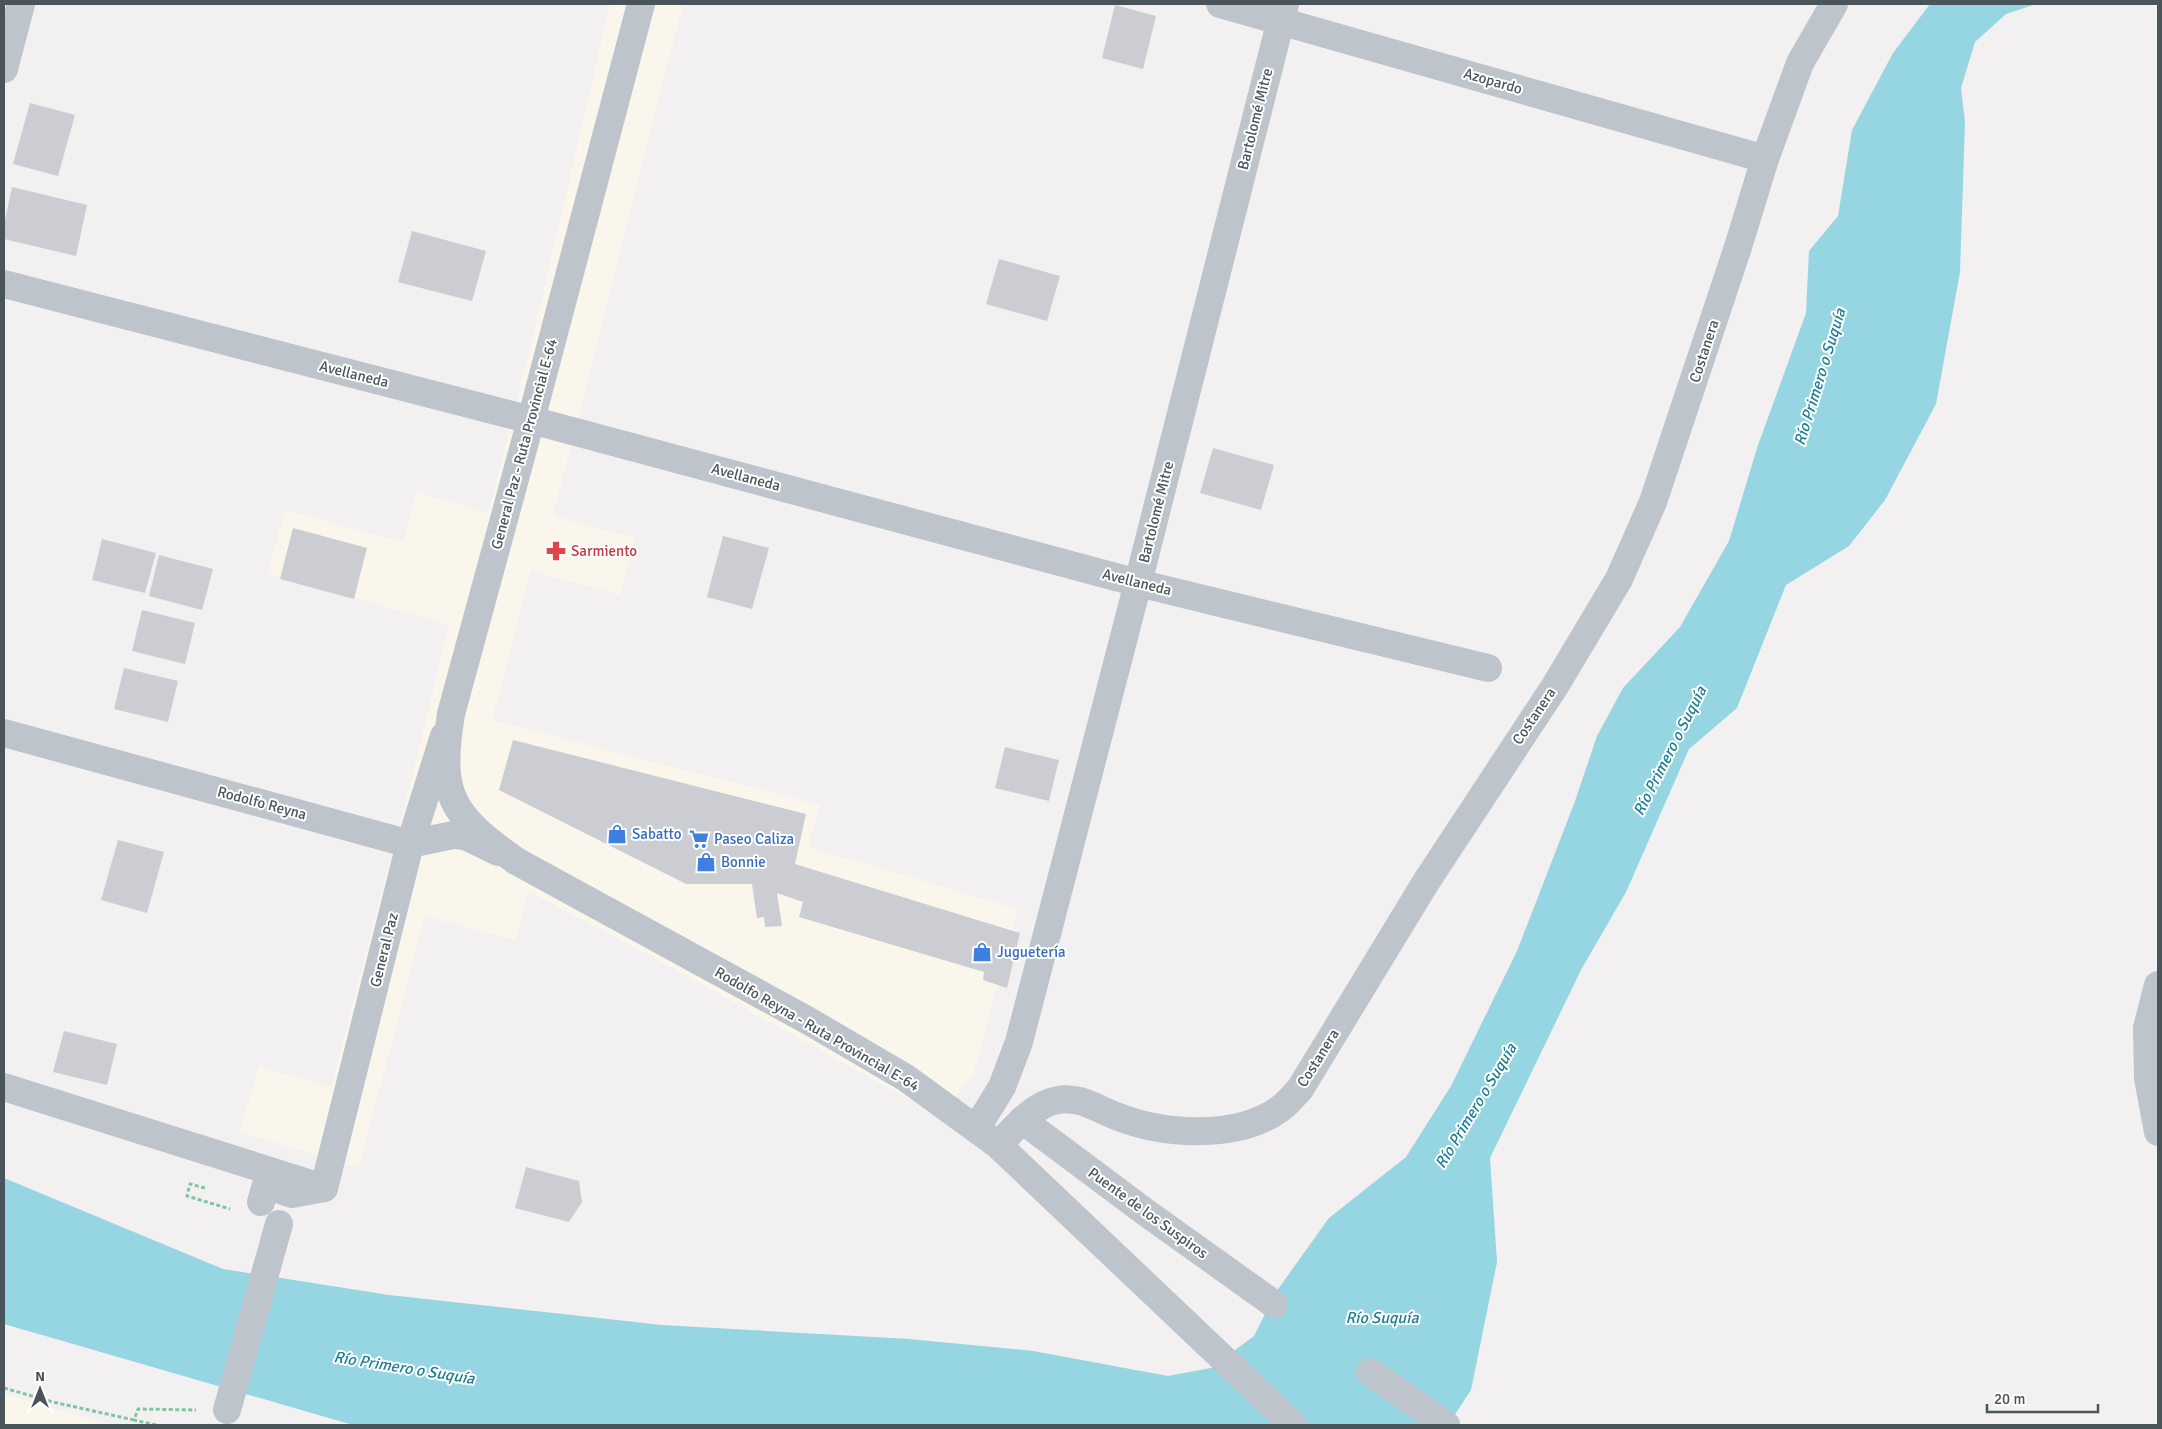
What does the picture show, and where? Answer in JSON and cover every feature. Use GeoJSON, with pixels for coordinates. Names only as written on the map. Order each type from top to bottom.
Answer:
{"type":"FeatureCollection","features":[{"type":"Feature","properties":{"kind":"street"},"geometry":{"type":"LineString","coordinates":[[4,69],[21,4]]}},
{"type":"Feature","properties":{"kind":"street","name":"General Paz - Ruta Provincial E-64"},"geometry":{"type":"LineString","coordinates":[[516,861],[479,833],[465,818],[455,803],[448,787],[445,768],[446,746],[451,714],[641,4]]}},
{"type":"Feature","properties":{"kind":"street","name":"Azopardo"},"geometry":{"type":"LineString","coordinates":[[1220,4],[1282,12],[1765,159]]}},
{"type":"Feature","properties":{"kind":"street","name":"Costanera"},"geometry":{"type":"LineString","coordinates":[[998,1145],[1022,1120],[1041,1107],[1058,1100],[1077,1100],[1143,1126],[1168,1130],[1213,1130],[1240,1127],[1259,1120],[1282,1108],[1300,1089],[1426,882],[1555,686],[1618,579],[1653,502],[1738,248],[1765,159],[1800,63],[1834,4]]}},
{"type":"Feature","properties":{"kind":"street","name":"Bartolomé Mitre"},"geometry":{"type":"LineString","coordinates":[[976,1129],[1002,1087],[1019,1042],[1138,583],[1282,12]]}},
{"type":"Feature","properties":{"kind":"street","name":"Avellaneda"},"geometry":{"type":"LineString","coordinates":[[4,284],[531,420],[1138,583],[1488,668]]}},
{"type":"Feature","properties":{"kind":"street","name":"General Paz"},"geometry":{"type":"LineString","coordinates":[[324,1188],[410,844],[451,714]]}},
{"type":"Feature","properties":{"kind":"street","name":"Rodolfo Reyna"},"geometry":{"type":"LineString","coordinates":[[4,733],[410,844]]}},
{"type":"Feature","properties":{"kind":"street"},"geometry":{"type":"LineString","coordinates":[[410,844],[439,836],[465,836],[516,861]]}},
{"type":"Feature","properties":{"kind":"street","name":"Rodolfo Reyna - Ruta Provincial E-64"},"geometry":{"type":"LineString","coordinates":[[516,861],[807,1020],[906,1078],[998,1145],[1293,1425]]}},
{"type":"Feature","properties":{"kind":"street"},"geometry":{"type":"LineString","coordinates":[[2158,985],[2148,1028],[2148,1078],[2158,1132]]}},
{"type":"Feature","properties":{"kind":"street"},"geometry":{"type":"LineString","coordinates":[[4,1087],[324,1188]]}},
{"type":"Feature","properties":{"kind":"street","name":"Puente de los Suspiros"},"geometry":{"type":"LineString","coordinates":[[1022,1120],[1148,1214],[1274,1304]]}},
{"type":"Feature","properties":{"kind":"street"},"geometry":{"type":"LineString","coordinates":[[261,1202],[266,1185],[292,1194],[324,1188]]}},
{"type":"Feature","properties":{"kind":"street"},"geometry":{"type":"LineString","coordinates":[[227,1410],[278,1224]]}},
{"type":"Feature","properties":{"kind":"street"},"geometry":{"type":"LineString","coordinates":[[1370,1372],[1446,1425]]}},
{"type":"Feature","properties":{"kind":"path"},"geometry":{"type":"LineString","coordinates":[[4,1388],[53,1402],[156,1425]]}},
{"type":"Feature","properties":{"kind":"path"},"geometry":{"type":"LineString","coordinates":[[134,1420],[138,1410],[227,1410]]}},
{"type":"Feature","properties":{"kind":"shaded area"},"geometry":{"type":"Polygon","coordinates":[[[610,4],[683,4],[553,516],[634,538],[620,595],[531,571],[492,720],[820,805],[808,847],[1018,909],[974,1072],[941,1117],[660,961],[528,891],[516,940],[425,916],[359,1168],[239,1132],[259,1067],[331,1087],[414,769],[449,625],[268,573],[285,510],[403,542],[417,492],[488,513],[536,324],[610,4]]]}},
{"type":"Feature","properties":{"kind":"shaded area"},"geometry":{"type":"Polygon","coordinates":[[[4,1394],[112,1425],[4,1425],[4,1394]]]}},
{"type":"Feature","properties":{"kind":"water"},"geometry":{"type":"Polygon","coordinates":[[[1930,4],[2036,4],[2006,14],[1975,42],[1961,88],[1965,122],[1960,272],[1936,404],[1885,500],[1849,546],[1786,585],[1737,708],[1689,749],[1626,892],[1581,970],[1490,1158],[1497,1262],[1471,1390],[1448,1425],[353,1425],[4,1324],[4,1178],[223,1269],[389,1295],[662,1325],[909,1339],[1033,1351],[1168,1376],[1211,1368],[1254,1336],[1276,1292],[1329,1218],[1406,1157],[1451,1086],[1517,951],[1574,804],[1597,736],[1623,688],[1680,627],[1729,541],[1757,448],[1806,313],[1809,251],[1838,216],[1852,130],[1893,53],[1930,4]]]}},
{"type":"Feature","properties":{"kind":"building"},"geometry":{"type":"Polygon","coordinates":[[[1115,5],[1156,16],[1143,69],[1102,58],[1115,5]]]}},
{"type":"Feature","properties":{"kind":"building"},"geometry":{"type":"Polygon","coordinates":[[[30,103],[75,115],[58,176],[13,164],[30,103]]]}},
{"type":"Feature","properties":{"kind":"building"},"geometry":{"type":"Polygon","coordinates":[[[12,187],[87,205],[76,256],[4,239],[4,225],[12,187]]]}},
{"type":"Feature","properties":{"kind":"building"},"geometry":{"type":"Polygon","coordinates":[[[412,231],[486,251],[472,301],[398,282],[412,231]]]}},
{"type":"Feature","properties":{"kind":"building"},"geometry":{"type":"Polygon","coordinates":[[[999,259],[1060,276],[1047,321],[986,304],[999,259]]]}},
{"type":"Feature","properties":{"kind":"building"},"geometry":{"type":"Polygon","coordinates":[[[1213,448],[1274,465],[1261,510],[1200,493],[1213,448]]]}},
{"type":"Feature","properties":{"kind":"building"},"geometry":{"type":"Polygon","coordinates":[[[293,528],[367,548],[354,599],[280,579],[293,528]]]}},
{"type":"Feature","properties":{"kind":"building"},"geometry":{"type":"Polygon","coordinates":[[[723,536],[769,548],[752,609],[707,597],[723,536]]]}},
{"type":"Feature","properties":{"kind":"building"},"geometry":{"type":"Polygon","coordinates":[[[102,539],[156,553],[145,593],[92,580],[102,539]]]}},
{"type":"Feature","properties":{"kind":"building"},"geometry":{"type":"Polygon","coordinates":[[[159,555],[213,569],[202,610],[149,596],[159,555]]]}},
{"type":"Feature","properties":{"kind":"building"},"geometry":{"type":"Polygon","coordinates":[[[142,610],[195,623],[185,664],[132,651],[142,610]]]}},
{"type":"Feature","properties":{"kind":"building"},"geometry":{"type":"Polygon","coordinates":[[[124,668],[178,681],[168,722],[114,709],[124,668]]]}},
{"type":"Feature","properties":{"kind":"building","name":"Paseo Caliza"},"geometry":{"type":"Polygon","coordinates":[[[513,740],[806,814],[795,864],[1020,933],[1007,988],[983,980],[984,972],[799,917],[803,902],[777,893],[782,926],[765,927],[764,917],[757,918],[752,884],[686,884],[499,790],[513,740]]]}},
{"type":"Feature","properties":{"kind":"building"},"geometry":{"type":"Polygon","coordinates":[[[1005,747],[1059,760],[1049,801],[995,788],[1005,747]]]}},
{"type":"Feature","properties":{"kind":"building"},"geometry":{"type":"Polygon","coordinates":[[[118,840],[164,852],[147,913],[101,900],[118,840]]]}},
{"type":"Feature","properties":{"kind":"building"},"geometry":{"type":"Polygon","coordinates":[[[64,1031],[117,1044],[107,1085],[53,1072],[64,1031]]]}},
{"type":"Feature","properties":{"kind":"building"},"geometry":{"type":"Polygon","coordinates":[[[526,1167],[579,1181],[582,1202],[569,1222],[515,1208],[526,1167]]]}},
{"type":"Feature","properties":{"kind":"place","name":"Sarmiento"},"geometry":{"type":"Point","coordinates":[556,551]}},
{"type":"Feature","properties":{"kind":"place","name":"Sabatto"},"geometry":{"type":"Point","coordinates":[617,834]}},
{"type":"Feature","properties":{"kind":"place","name":"Paseo Caliza"},"geometry":{"type":"Point","coordinates":[699,839]}},
{"type":"Feature","properties":{"kind":"place","name":"Bonnie"},"geometry":{"type":"Point","coordinates":[706,862]}},
{"type":"Feature","properties":{"kind":"place","name":"Juguetería"},"geometry":{"type":"Point","coordinates":[982,952]}},
{"type":"Feature","properties":{"kind":"water label","name":"Río Primero o Suquía"},"geometry":{"type":"Point","coordinates":[1820,377]}},
{"type":"Feature","properties":{"kind":"water label","name":"Río Primero o Suquía"},"geometry":{"type":"Point","coordinates":[1670,751]}},
{"type":"Feature","properties":{"kind":"water label","name":"Río Primero o Suquía"},"geometry":{"type":"Point","coordinates":[1476,1106]}},
{"type":"Feature","properties":{"kind":"water label","name":"Río Suquía"},"geometry":{"type":"Point","coordinates":[1382,1318]}},
{"type":"Feature","properties":{"kind":"water label","name":"Río Primero o Suquía"},"geometry":{"type":"Point","coordinates":[404,1368]}}]}
